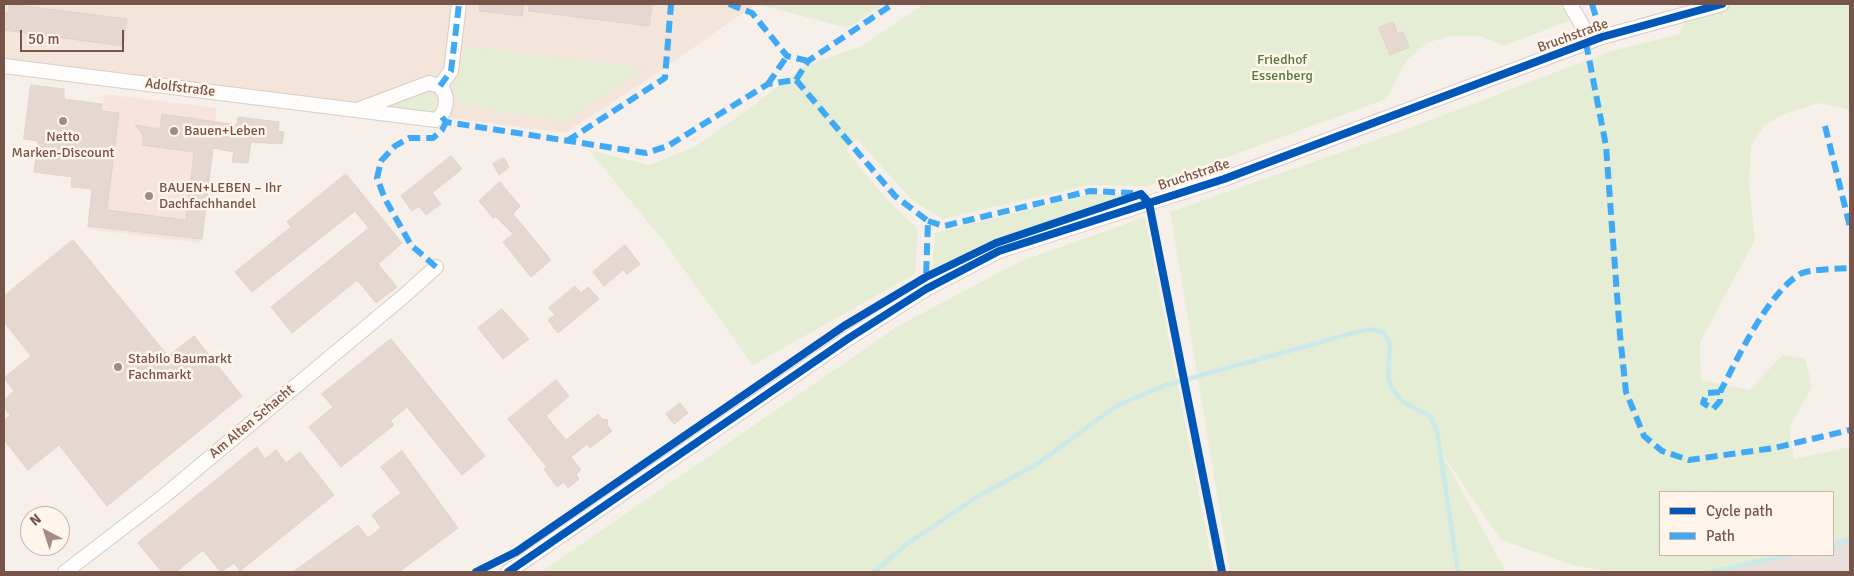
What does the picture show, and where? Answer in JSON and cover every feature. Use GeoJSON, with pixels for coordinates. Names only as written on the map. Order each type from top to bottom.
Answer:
{"type":"FeatureCollection","features":[{"type":"Feature","properties":{"kind":"street"},"geometry":{"type":"LineString","coordinates":[[440,86],[451,72],[459,4]]}},
{"type":"Feature","properties":{"kind":"street"},"geometry":{"type":"LineString","coordinates":[[1570,4],[1591,41]]}},
{"type":"Feature","properties":{"kind":"street","name":"Bruchstraße"},"geometry":{"type":"LineString","coordinates":[[508,572],[849,338],[926,289],[999,251],[1224,179],[1591,41],[1722,4]]}},
{"type":"Feature","properties":{"kind":"street","name":"Adolfstraße"},"geometry":{"type":"LineString","coordinates":[[4,66],[436,120],[442,117],[446,105],[444,91],[440,86],[429,83],[413,87],[357,110]]}},
{"type":"Feature","properties":{"kind":"street","name":"Am Alten Schacht"},"geometry":{"type":"LineString","coordinates":[[65,572],[164,496],[436,267]]}},
{"type":"Feature","properties":{"kind":"shaded area"},"geometry":{"type":"Polygon","coordinates":[[[4,4],[756,4],[660,71],[565,133],[4,60],[4,4]]]}},
{"type":"Feature","properties":{"kind":"shaded area","name":"BAUEN+LEBEN – Ihr Dachfachhandel"},"geometry":{"type":"Polygon","coordinates":[[[104,94],[217,108],[201,243],[87,229],[104,94]]]}},
{"type":"Feature","properties":{"kind":"shaded area"},"geometry":{"type":"Polygon","coordinates":[[[1850,536],[1850,572],[1717,572],[1777,556],[1834,556],[1834,541],[1850,536]]]}},
{"type":"Feature","properties":{"kind":"green space"},"geometry":{"type":"Polygon","coordinates":[[[756,4],[884,4],[848,28],[756,4]]]}},
{"type":"Feature","properties":{"kind":"green space","name":"Friedhof Essenberg"},"geometry":{"type":"Polygon","coordinates":[[[924,4],[1563,4],[1571,20],[1503,46],[1481,36],[1450,36],[1427,43],[1407,60],[1386,99],[1148,186],[1089,185],[942,219],[913,201],[857,139],[846,150],[887,200],[918,229],[915,274],[753,365],[661,238],[589,150],[650,165],[696,146],[750,108],[804,66],[862,46],[924,4]]]}},
{"type":"Feature","properties":{"kind":"green space"},"geometry":{"type":"Polygon","coordinates":[[[1690,4],[1850,4],[1850,110],[1820,103],[1783,114],[1764,126],[1751,146],[1749,182],[1755,240],[1700,342],[1701,380],[1749,390],[1783,355],[1805,358],[1812,387],[1789,428],[1794,459],[1850,447],[1850,536],[1834,541],[1834,491],[1659,491],[1659,556],[1777,556],[1717,572],[1610,572],[1572,565],[1501,540],[1438,447],[1506,572],[1230,572],[1170,212],[1407,129],[1611,51],[1680,34],[1690,4]]]}},
{"type":"Feature","properties":{"kind":"green space"},"geometry":{"type":"Polygon","coordinates":[[[465,46],[643,68],[563,122],[457,102],[453,90],[460,73],[465,46]]]}},
{"type":"Feature","properties":{"kind":"green space"},"geometry":{"type":"Polygon","coordinates":[[[426,90],[434,96],[436,104],[432,113],[379,108],[426,90]]]}},
{"type":"Feature","properties":{"kind":"green space"},"geometry":{"type":"Polygon","coordinates":[[[1090,194],[1129,195],[995,239],[932,269],[935,233],[1090,194]]]}},
{"type":"Feature","properties":{"kind":"green space"},"geometry":{"type":"Polygon","coordinates":[[[1145,217],[1214,572],[541,572],[898,326],[1019,262],[1145,217]]]}},
{"type":"Feature","properties":{"kind":"building"},"geometry":{"type":"Polygon","coordinates":[[[9,4],[127,19],[123,46],[4,30],[4,13],[8,13],[9,4]]]}},
{"type":"Feature","properties":{"kind":"building"},"geometry":{"type":"Polygon","coordinates":[[[480,4],[524,4],[522,16],[480,11],[480,4]]]}},
{"type":"Feature","properties":{"kind":"building"},"geometry":{"type":"Polygon","coordinates":[[[529,4],[652,4],[649,26],[529,11],[529,4]]]}},
{"type":"Feature","properties":{"kind":"building"},"geometry":{"type":"Polygon","coordinates":[[[1393,22],[1398,34],[1403,32],[1409,47],[1390,55],[1379,28],[1393,22]]]}},
{"type":"Feature","properties":{"kind":"building"},"geometry":{"type":"Polygon","coordinates":[[[31,85],[64,89],[64,99],[102,104],[101,111],[119,113],[107,210],[186,220],[194,152],[142,145],[143,135],[135,125],[160,129],[162,114],[237,125],[238,117],[279,122],[278,131],[284,132],[282,144],[251,142],[248,163],[232,162],[234,152],[213,148],[202,239],[88,226],[92,189],[71,187],[72,177],[34,172],[38,141],[24,139],[31,85]]]}},
{"type":"Feature","properties":{"kind":"building"},"geometry":{"type":"Polygon","coordinates":[[[451,156],[462,169],[432,193],[441,204],[426,215],[419,206],[412,211],[401,196],[451,156]]]}},
{"type":"Feature","properties":{"kind":"building"},"geometry":{"type":"Polygon","coordinates":[[[504,158],[509,167],[499,175],[493,164],[504,158]]]}},
{"type":"Feature","properties":{"kind":"building"},"geometry":{"type":"Polygon","coordinates":[[[346,174],[402,243],[378,264],[397,287],[376,303],[357,280],[292,333],[271,307],[369,228],[355,211],[252,292],[235,272],[291,227],[287,222],[346,174]]]}},
{"type":"Feature","properties":{"kind":"building"},"geometry":{"type":"Polygon","coordinates":[[[500,182],[520,206],[513,214],[551,260],[531,277],[503,242],[513,234],[496,217],[493,218],[479,201],[500,182]]]}},
{"type":"Feature","properties":{"kind":"building","name":"Stabilo Baumarkt Fachmarkt"},"geometry":{"type":"Polygon","coordinates":[[[73,240],[168,356],[194,336],[242,396],[107,506],[59,445],[28,470],[4,440],[4,421],[10,415],[4,407],[4,400],[14,391],[4,378],[31,356],[4,322],[4,296],[73,240]]]}},
{"type":"Feature","properties":{"kind":"building"},"geometry":{"type":"Polygon","coordinates":[[[625,245],[640,264],[627,274],[623,270],[604,286],[593,272],[625,245]]]}},
{"type":"Feature","properties":{"kind":"building"},"geometry":{"type":"Polygon","coordinates":[[[575,286],[581,293],[588,287],[599,299],[558,333],[548,320],[555,315],[549,308],[575,286]]]}},
{"type":"Feature","properties":{"kind":"building"},"geometry":{"type":"Polygon","coordinates":[[[502,309],[529,339],[503,359],[478,328],[502,309]]]}},
{"type":"Feature","properties":{"kind":"building"},"geometry":{"type":"Polygon","coordinates":[[[391,339],[485,456],[462,475],[407,407],[390,421],[394,425],[341,467],[309,427],[333,407],[322,394],[391,339]]]}},
{"type":"Feature","properties":{"kind":"building"},"geometry":{"type":"Polygon","coordinates":[[[556,380],[569,396],[546,416],[566,440],[598,414],[602,419],[608,420],[607,425],[612,431],[590,448],[587,444],[571,457],[581,470],[576,474],[579,479],[568,488],[564,482],[557,487],[544,469],[547,467],[508,419],[556,380]]]}},
{"type":"Feature","properties":{"kind":"building"},"geometry":{"type":"Polygon","coordinates":[[[680,403],[688,413],[674,424],[666,414],[680,403]]]}},
{"type":"Feature","properties":{"kind":"building"},"geometry":{"type":"Polygon","coordinates":[[[257,447],[265,459],[276,450],[286,463],[300,452],[334,495],[240,571],[234,563],[221,572],[203,550],[176,572],[162,572],[138,543],[257,447]]]}},
{"type":"Feature","properties":{"kind":"building"},"geometry":{"type":"Polygon","coordinates":[[[402,451],[458,528],[399,572],[293,572],[358,525],[368,538],[381,528],[372,515],[401,493],[381,467],[402,451]]]}},
{"type":"Feature","properties":{"kind":"waterway"},"geometry":{"type":"LineString","coordinates":[[874,572],[907,544],[980,495],[1037,464],[1116,406],[1166,385],[1368,329],[1383,332],[1390,344],[1388,377],[1391,387],[1403,402],[1431,417],[1437,431],[1458,572]]}},
{"type":"Feature","properties":{"kind":"waterway"},"geometry":{"type":"LineString","coordinates":[[1834,545],[1850,541]]}},
{"type":"Feature","properties":{"kind":"waterway"},"geometry":{"type":"LineString","coordinates":[[1711,572],[1784,556]]}},
{"type":"Feature","properties":{"kind":"marked path"},"geometry":{"type":"LineString","coordinates":[[440,86],[451,71],[459,4]]}},
{"type":"Feature","properties":{"kind":"marked path"},"geometry":{"type":"LineString","coordinates":[[567,141],[665,78],[671,4]]}},
{"type":"Feature","properties":{"kind":"marked path"},"geometry":{"type":"LineString","coordinates":[[729,4],[752,13],[787,56],[808,61]]}},
{"type":"Feature","properties":{"kind":"marked path"},"geometry":{"type":"LineString","coordinates":[[442,117],[446,122],[646,153],[668,146],[768,84],[796,80],[808,61],[893,4]]}},
{"type":"Feature","properties":{"kind":"marked path"},"geometry":{"type":"LineString","coordinates":[[1592,4],[1602,37]]}},
{"type":"Feature","properties":{"kind":"marked path"},"geometry":{"type":"LineString","coordinates":[[1586,43],[1606,146],[1626,392],[1644,436],[1662,451],[1689,460],[1774,448],[1850,430]]}},
{"type":"Feature","properties":{"kind":"marked path"},"geometry":{"type":"LineString","coordinates":[[768,84],[787,56]]}},
{"type":"Feature","properties":{"kind":"marked path"},"geometry":{"type":"LineString","coordinates":[[796,80],[895,196],[928,221],[926,277]]}},
{"type":"Feature","properties":{"kind":"marked path"},"geometry":{"type":"LineString","coordinates":[[436,267],[411,245],[385,199],[377,178],[381,161],[395,146],[409,138],[433,138],[442,130],[446,122]]}},
{"type":"Feature","properties":{"kind":"marked path"},"geometry":{"type":"LineString","coordinates":[[1825,126],[1850,227]]}},
{"type":"Feature","properties":{"kind":"marked path"},"geometry":{"type":"LineString","coordinates":[[928,221],[944,226],[1090,191],[1133,193]]}},
{"type":"Feature","properties":{"kind":"marked path"},"geometry":{"type":"LineString","coordinates":[[1720,392],[1707,393],[1703,403],[1713,409],[1720,401],[1720,392],[1754,328],[1776,296],[1788,283],[1804,272],[1850,268]]}},
{"type":"Feature","properties":{"kind":"cycle path"},"geometry":{"type":"LineString","coordinates":[[508,572],[849,338],[926,289],[999,251],[1224,179],[1602,37],[1722,4]]}},
{"type":"Feature","properties":{"kind":"cycle path"},"geometry":{"type":"LineString","coordinates":[[476,572],[516,552],[844,326],[926,277],[996,243],[1141,194],[1149,203],[1222,572]]}},
{"type":"Feature","properties":{"kind":"place","name":"Netto Marken-Discount"},"geometry":{"type":"Point","coordinates":[63,121]}},
{"type":"Feature","properties":{"kind":"place","name":"Bauen+Leben"},"geometry":{"type":"Point","coordinates":[174,131]}},
{"type":"Feature","properties":{"kind":"place","name":"BAUEN+LEBEN – Ihr Dachfachhandel"},"geometry":{"type":"Point","coordinates":[149,196]}},
{"type":"Feature","properties":{"kind":"place","name":"Stabilo Baumarkt Fachmarkt"},"geometry":{"type":"Point","coordinates":[118,367]}}]}
